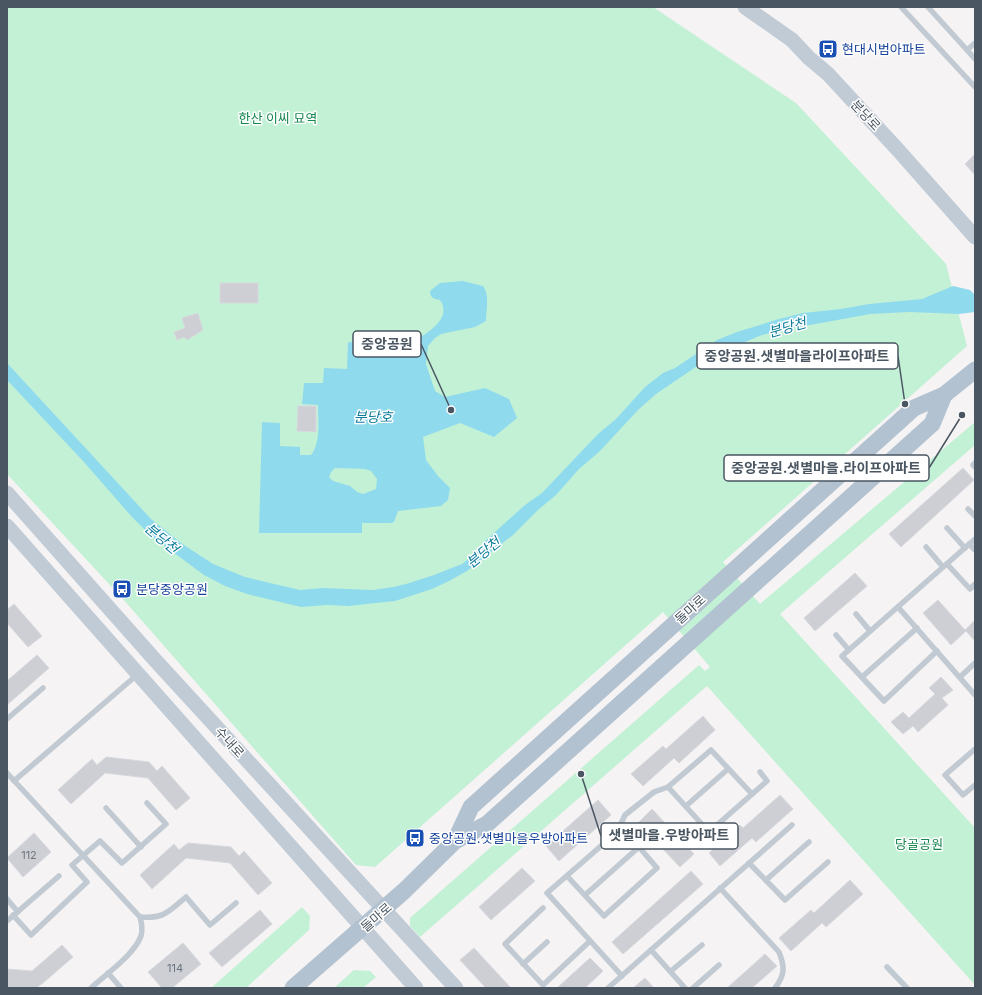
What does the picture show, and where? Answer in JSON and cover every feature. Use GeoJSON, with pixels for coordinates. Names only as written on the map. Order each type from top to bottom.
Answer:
{"type":"FeatureCollection","features":[{"type":"Feature","properties":{"kind":"main road","name":"분당로"},"geometry":{"type":"LineString","coordinates":[[745,7],[792,40],[809,58],[828,74],[975,237]]}},
{"type":"Feature","properties":{"kind":"main road","name":"돌마로"},"geometry":{"type":"LineString","coordinates":[[455,841],[471,807],[914,408],[944,395],[975,370]]}},
{"type":"Feature","properties":{"kind":"main road","name":"돌마로"},"geometry":{"type":"LineString","coordinates":[[293,988],[384,910],[455,841],[487,824],[932,424],[944,395]]}},
{"type":"Feature","properties":{"kind":"main road","name":"수내로"},"geometry":{"type":"LineString","coordinates":[[7,493],[155,660],[456,988]]}},
{"type":"Feature","properties":{"kind":"main road","name":"수내로"},"geometry":{"type":"LineString","coordinates":[[7,526],[416,988]]}},
{"type":"Feature","properties":{"kind":"lane"},"geometry":{"type":"LineString","coordinates":[[901,7],[975,87]]}},
{"type":"Feature","properties":{"kind":"lane"},"geometry":{"type":"LineString","coordinates":[[928,7],[975,59]]}},
{"type":"Feature","properties":{"kind":"lane"},"geometry":{"type":"LineString","coordinates":[[967,50],[975,43]]}},
{"type":"Feature","properties":{"kind":"lane"},"geometry":{"type":"LineString","coordinates":[[975,463],[973,464],[975,467]]}},
{"type":"Feature","properties":{"kind":"lane"},"geometry":{"type":"LineString","coordinates":[[968,509],[975,516]]}},
{"type":"Feature","properties":{"kind":"lane"},"geometry":{"type":"LineString","coordinates":[[947,528],[967,546],[975,550]]}},
{"type":"Feature","properties":{"kind":"lane"},"geometry":{"type":"LineString","coordinates":[[937,651],[884,701],[842,656],[975,539]]}},
{"type":"Feature","properties":{"kind":"lane"},"geometry":{"type":"LineString","coordinates":[[926,548],[970,588],[975,584]]}},
{"type":"Feature","properties":{"kind":"lane"},"geometry":{"type":"LineString","coordinates":[[898,607],[975,695]]}},
{"type":"Feature","properties":{"kind":"lane"},"geometry":{"type":"LineString","coordinates":[[856,614],[870,631]]}},
{"type":"Feature","properties":{"kind":"lane"},"geometry":{"type":"LineString","coordinates":[[862,677],[917,628]]}},
{"type":"Feature","properties":{"kind":"lane"},"geometry":{"type":"LineString","coordinates":[[836,635],[849,650]]}},
{"type":"Feature","properties":{"kind":"lane"},"geometry":{"type":"LineString","coordinates":[[960,677],[975,663]]}},
{"type":"Feature","properties":{"kind":"lane"},"geometry":{"type":"LineString","coordinates":[[14,781],[138,674]]}},
{"type":"Feature","properties":{"kind":"lane"},"geometry":{"type":"LineString","coordinates":[[7,719],[43,688]]}},
{"type":"Feature","properties":{"kind":"lane"},"geometry":{"type":"LineString","coordinates":[[975,749],[945,775],[963,795],[975,785]]}},
{"type":"Feature","properties":{"kind":"lane"},"geometry":{"type":"LineString","coordinates":[[622,976],[547,893],[617,832],[625,815],[654,792],[668,787],[711,750],[752,794]]}},
{"type":"Feature","properties":{"kind":"lane"},"geometry":{"type":"LineString","coordinates":[[686,806],[728,769]]}},
{"type":"Feature","properties":{"kind":"lane"},"geometry":{"type":"LineString","coordinates":[[668,787],[709,832],[767,781],[760,772]]}},
{"type":"Feature","properties":{"kind":"lane"},"geometry":{"type":"LineString","coordinates":[[7,773],[140,918],[142,927],[141,936],[136,944],[131,951],[91,988]]}},
{"type":"Feature","properties":{"kind":"lane"},"geometry":{"type":"LineString","coordinates":[[7,899],[31,935],[87,882],[72,865],[98,839],[122,864],[166,824],[147,803]]}},
{"type":"Feature","properties":{"kind":"lane"},"geometry":{"type":"LineString","coordinates":[[106,808],[141,847]]}},
{"type":"Feature","properties":{"kind":"lane"},"geometry":{"type":"LineString","coordinates":[[608,988],[792,825]]}},
{"type":"Feature","properties":{"kind":"lane"},"geometry":{"type":"LineString","coordinates":[[766,880],[809,842]]}},
{"type":"Feature","properties":{"kind":"lane"},"geometry":{"type":"LineString","coordinates":[[567,876],[604,916],[657,868],[639,847],[585,895]]}},
{"type":"Feature","properties":{"kind":"lane"},"geometry":{"type":"LineString","coordinates":[[749,863],[785,900],[828,862]]}},
{"type":"Feature","properties":{"kind":"lane"},"geometry":{"type":"LineString","coordinates":[[7,921],[59,876]]}},
{"type":"Feature","properties":{"kind":"lane"},"geometry":{"type":"LineString","coordinates":[[720,888],[779,952],[783,962],[784,973],[781,981],[775,988]]}},
{"type":"Feature","properties":{"kind":"lane"},"geometry":{"type":"LineString","coordinates":[[140,918],[158,917],[169,914],[186,897],[210,925],[236,903]]}},
{"type":"Feature","properties":{"kind":"lane"},"geometry":{"type":"LineString","coordinates":[[543,908],[505,944],[543,985],[590,941]]}},
{"type":"Feature","properties":{"kind":"lane"},"geometry":{"type":"LineString","coordinates":[[523,964],[547,942]]}},
{"type":"Feature","properties":{"kind":"lane"},"geometry":{"type":"LineString","coordinates":[[671,972],[702,945]]}},
{"type":"Feature","properties":{"kind":"lane"},"geometry":{"type":"LineString","coordinates":[[651,950],[685,988]]}},
{"type":"Feature","properties":{"kind":"lane"},"geometry":{"type":"LineString","coordinates":[[693,988],[719,965]]}},
{"type":"Feature","properties":{"kind":"lane"},"geometry":{"type":"LineString","coordinates":[[887,967],[907,988]]}},
{"type":"Feature","properties":{"kind":"lane"},"geometry":{"type":"LineString","coordinates":[[108,972],[121,988]]}},
{"type":"Feature","properties":{"kind":"green space"},"geometry":{"type":"Polygon","coordinates":[[[7,7],[653,7],[796,103],[946,264],[967,346],[723,562],[760,604],[975,422],[975,445],[780,614],[975,828],[975,985],[707,686],[420,937],[410,926],[410,918],[699,665],[705,671],[710,667],[663,612],[375,867],[356,865],[122,598],[7,474],[7,7]]]}},
{"type":"Feature","properties":{"kind":"green space"},"geometry":{"type":"Polygon","coordinates":[[[302,907],[310,916],[309,930],[246,988],[211,988],[302,907]]]}},
{"type":"Feature","properties":{"kind":"green space"},"geometry":{"type":"Polygon","coordinates":[[[354,970],[370,971],[376,977],[363,988],[334,988],[354,970]]]}},
{"type":"Feature","properties":{"kind":"water","name":"분당호"},"geometry":{"type":"Polygon","coordinates":[[[463,281],[483,286],[487,303],[486,321],[475,327],[441,334],[428,346],[426,364],[435,391],[445,397],[485,388],[509,399],[517,418],[494,437],[460,423],[423,437],[426,460],[438,476],[450,488],[448,500],[441,506],[398,511],[394,522],[391,523],[362,523],[362,533],[259,533],[262,422],[280,423],[280,446],[300,447],[300,455],[311,455],[318,438],[318,405],[302,404],[304,383],[323,383],[324,368],[347,369],[348,342],[374,344],[397,349],[412,342],[430,330],[437,324],[442,316],[443,308],[440,300],[433,298],[430,291],[440,283],[463,281]],[[335,468],[329,477],[333,481],[350,486],[357,492],[363,494],[376,489],[377,479],[371,471],[365,469],[335,468]]]}},
{"type":"Feature","properties":{"kind":"water","name":"분당천"},"geometry":{"type":"Polygon","coordinates":[[[953,286],[970,290],[975,295],[975,312],[959,314],[910,312],[870,314],[762,335],[712,356],[656,394],[638,410],[599,452],[579,469],[556,495],[538,510],[513,535],[467,571],[432,589],[395,601],[348,606],[327,605],[301,607],[247,594],[225,586],[204,575],[151,536],[7,380],[7,363],[151,519],[181,543],[213,564],[245,577],[300,590],[322,588],[373,590],[406,584],[462,564],[475,554],[485,541],[525,505],[542,493],[598,434],[616,419],[645,387],[663,373],[675,368],[717,340],[737,332],[803,313],[869,304],[922,299],[953,286]]]}},
{"type":"Feature","properties":{"kind":"building"},"geometry":{"type":"Polygon","coordinates":[[[975,154],[975,175],[965,164],[975,154]]]}},
{"type":"Feature","properties":{"kind":"building"},"geometry":{"type":"Polygon","coordinates":[[[220,283],[258,283],[258,303],[220,303],[220,283]]]}},
{"type":"Feature","properties":{"kind":"building"},"geometry":{"type":"Polygon","coordinates":[[[198,313],[203,330],[187,340],[184,337],[177,340],[174,332],[185,328],[182,318],[198,313]]]}},
{"type":"Feature","properties":{"kind":"building"},"geometry":{"type":"Polygon","coordinates":[[[298,406],[316,406],[316,432],[297,431],[298,406]]]}},
{"type":"Feature","properties":{"kind":"building"},"geometry":{"type":"Polygon","coordinates":[[[963,468],[974,480],[901,547],[889,534],[963,468]]]}},
{"type":"Feature","properties":{"kind":"building"},"geometry":{"type":"Polygon","coordinates":[[[855,573],[867,586],[815,631],[804,618],[855,573]]]}},
{"type":"Feature","properties":{"kind":"building"},"geometry":{"type":"Polygon","coordinates":[[[938,600],[965,630],[975,620],[975,641],[966,631],[951,645],[923,613],[938,600]]]}},
{"type":"Feature","properties":{"kind":"building"},"geometry":{"type":"Polygon","coordinates":[[[14,604],[42,636],[28,647],[7,623],[7,610],[14,604]]]}},
{"type":"Feature","properties":{"kind":"building"},"geometry":{"type":"Polygon","coordinates":[[[37,655],[49,668],[7,705],[7,681],[37,655]]]}},
{"type":"Feature","properties":{"kind":"building"},"geometry":{"type":"Polygon","coordinates":[[[941,677],[953,690],[942,698],[948,705],[918,732],[913,726],[903,734],[891,722],[903,712],[909,718],[935,694],[929,688],[941,677]]]}},
{"type":"Feature","properties":{"kind":"building"},"geometry":{"type":"Polygon","coordinates":[[[703,716],[715,730],[679,763],[674,758],[643,786],[631,774],[663,746],[666,749],[703,716]]]}},
{"type":"Feature","properties":{"kind":"building"},"geometry":{"type":"Polygon","coordinates":[[[106,757],[149,762],[157,771],[162,766],[190,798],[176,810],[148,778],[105,773],[71,804],[58,790],[92,759],[97,765],[106,757]]]}},
{"type":"Feature","properties":{"kind":"building"},"geometry":{"type":"Polygon","coordinates":[[[780,795],[793,809],[756,842],[752,838],[720,866],[709,853],[740,825],[743,828],[780,795]]]}},
{"type":"Feature","properties":{"kind":"building"},"geometry":{"type":"Polygon","coordinates":[[[598,800],[611,815],[559,861],[546,846],[598,800]]]}},
{"type":"Feature","properties":{"kind":"building"},"geometry":{"type":"Polygon","coordinates":[[[652,809],[694,854],[680,867],[638,823],[652,809]]]}},
{"type":"Feature","properties":{"kind":"building"},"geometry":{"type":"Polygon","coordinates":[[[34,833],[51,852],[23,877],[7,858],[34,833]]]}},
{"type":"Feature","properties":{"kind":"building"},"geometry":{"type":"Polygon","coordinates":[[[188,843],[231,847],[239,856],[244,851],[272,883],[258,895],[230,863],[186,858],[152,889],[140,875],[174,844],[179,850],[188,843]]]}},
{"type":"Feature","properties":{"kind":"building"},"geometry":{"type":"Polygon","coordinates":[[[522,868],[535,881],[491,920],[479,907],[522,868]]]}},
{"type":"Feature","properties":{"kind":"building"},"geometry":{"type":"Polygon","coordinates":[[[691,871],[703,884],[623,954],[612,942],[691,871]]]}},
{"type":"Feature","properties":{"kind":"building"},"geometry":{"type":"Polygon","coordinates":[[[850,880],[863,894],[826,927],[822,923],[791,951],[779,938],[811,910],[814,913],[850,880]]]}},
{"type":"Feature","properties":{"kind":"building"},"geometry":{"type":"Polygon","coordinates":[[[260,910],[272,924],[222,967],[209,953],[260,910]]]}},
{"type":"Feature","properties":{"kind":"building"},"geometry":{"type":"Polygon","coordinates":[[[183,943],[201,964],[172,988],[162,988],[148,972],[183,943]]]}},
{"type":"Feature","properties":{"kind":"building"},"geometry":{"type":"Polygon","coordinates":[[[62,945],[73,957],[43,983],[36,988],[7,988],[7,969],[32,971],[62,945]]]}},
{"type":"Feature","properties":{"kind":"building"},"geometry":{"type":"Polygon","coordinates":[[[474,948],[511,988],[486,988],[460,960],[474,948]]]}},
{"type":"Feature","properties":{"kind":"building"},"geometry":{"type":"Polygon","coordinates":[[[765,954],[777,966],[752,988],[727,988],[765,954]]]}},
{"type":"Feature","properties":{"kind":"building"},"geometry":{"type":"Polygon","coordinates":[[[590,958],[603,971],[585,988],[557,988],[590,958]]]}},
{"type":"Feature","properties":{"kind":"building"},"geometry":{"type":"Polygon","coordinates":[[[645,978],[654,988],[633,988],[645,978]]]}},
{"type":"Feature","properties":{"kind":"place","name":"현대시범아파트"},"geometry":{"type":"Point","coordinates":[828,49]}},
{"type":"Feature","properties":{"kind":"place","name":"중앙공원.샛별마을라이프아파트"},"geometry":{"type":"Point","coordinates":[905,404]}},
{"type":"Feature","properties":{"kind":"place","name":"중앙공원"},"geometry":{"type":"Point","coordinates":[451,410]}},
{"type":"Feature","properties":{"kind":"place","name":"중앙공원.샛별마을.라이프아파트"},"geometry":{"type":"Point","coordinates":[962,415]}},
{"type":"Feature","properties":{"kind":"place","name":"분당중앙공원"},"geometry":{"type":"Point","coordinates":[122,589]}},
{"type":"Feature","properties":{"kind":"place","name":"샛별마을.우방아파트"},"geometry":{"type":"Point","coordinates":[581,774]}},
{"type":"Feature","properties":{"kind":"place","name":"중앙공원.샛별마을우방아파트"},"geometry":{"type":"Point","coordinates":[415,838]}},
{"type":"Feature","properties":{"kind":"park label","name":"한산 이씨 묘역"},"geometry":{"type":"Point","coordinates":[278,118]}},
{"type":"Feature","properties":{"kind":"park label","name":"당골공원"},"geometry":{"type":"Point","coordinates":[919,844]}}]}
